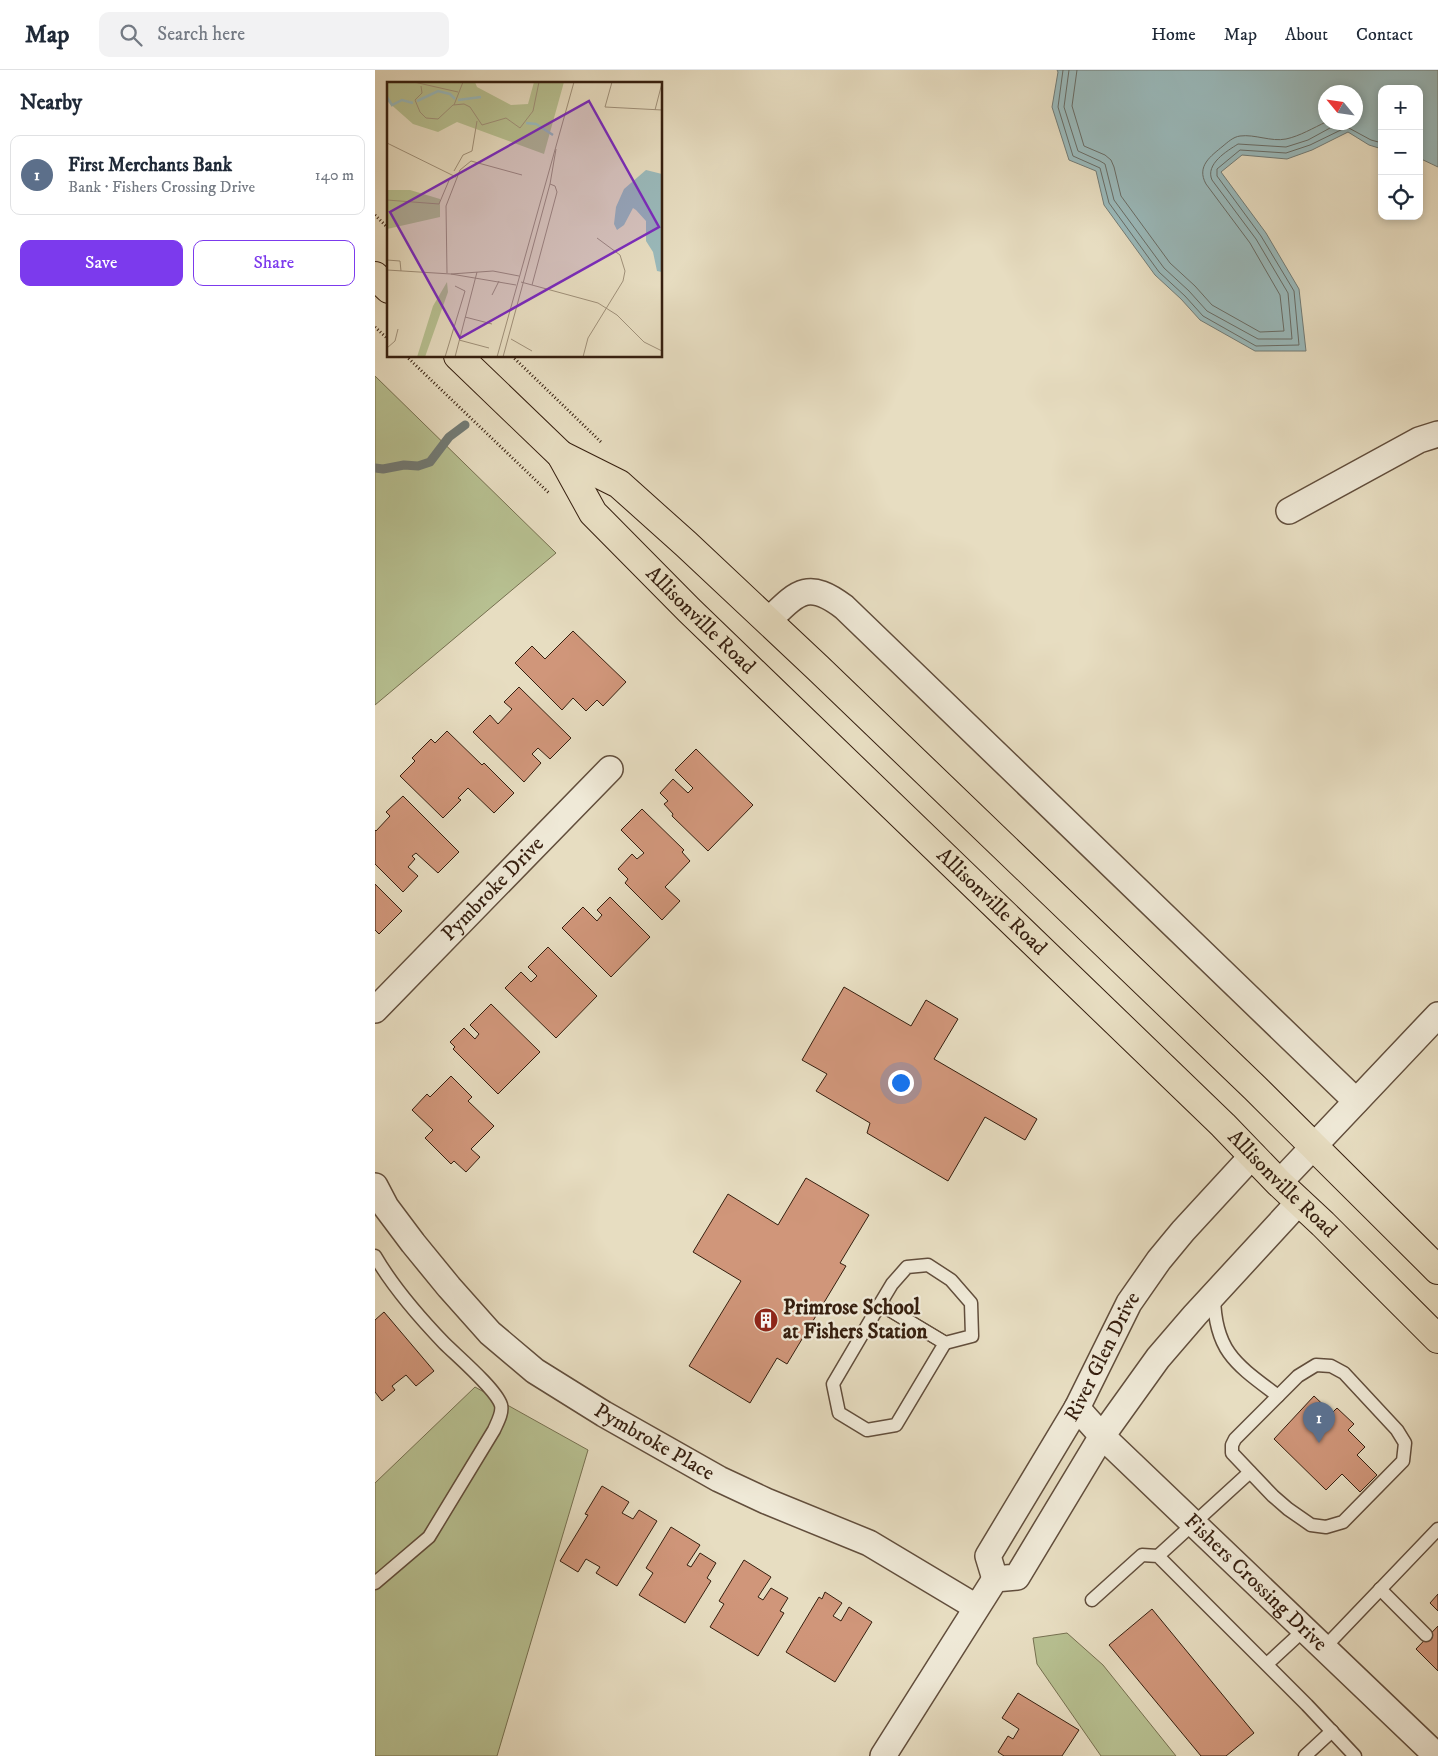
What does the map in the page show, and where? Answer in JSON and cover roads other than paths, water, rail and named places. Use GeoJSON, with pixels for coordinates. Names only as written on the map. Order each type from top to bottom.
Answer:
{"type":"FeatureCollection","features":[{"type":"Feature","properties":{"kind":"main road"},"geometry":{"type":"LineString","coordinates":[[375,276],[387,287]]}},
{"type":"Feature","properties":{"kind":"main road","name":"Allisonville Road"},"geometry":{"type":"LineString","coordinates":[[460,358],[561,455],[593,513],[689,610],[1223,1125],[1279,1183],[1438,1339]]}},
{"type":"Feature","properties":{"kind":"main road","name":"Allisonville Road"},"geometry":{"type":"LineString","coordinates":[[561,455],[619,484],[768,621],[1315,1147],[1438,1270]]}},
{"type":"Feature","properties":{"kind":"street"},"geometry":{"type":"LineString","coordinates":[[1289,511],[1412,444],[1438,434]]}},
{"type":"Feature","properties":{"kind":"street"},"geometry":{"type":"LineString","coordinates":[[768,621],[791,598],[799,593],[811,591],[822,594],[844,607],[1356,1102]]}},
{"type":"Feature","properties":{"kind":"street","name":"Pymbroke Drive"},"geometry":{"type":"LineString","coordinates":[[375,1010],[610,769]]}},
{"type":"Feature","properties":{"kind":"street"},"geometry":{"type":"LineString","coordinates":[[1279,1183],[1438,1015]]}},
{"type":"Feature","properties":{"kind":"street","name":"River Glen Drive"},"geometry":{"type":"LineString","coordinates":[[1253,1155],[1183,1231],[1129,1303],[1103,1352],[1077,1408],[988,1556],[995,1579],[1017,1577],[1103,1436],[1159,1358],[1213,1295],[1299,1202]]}},
{"type":"Feature","properties":{"kind":"street","name":"Pymbroke Place"},"geometry":{"type":"LineString","coordinates":[[379,1202],[449,1287],[484,1326],[535,1371],[604,1414],[719,1480],[765,1501],[869,1543],[976,1607]]}},
{"type":"Feature","properties":{"kind":"street","name":"Fishers Crossing Drive"},"geometry":{"type":"LineString","coordinates":[[1077,1408],[1103,1436],[1437,1756]]}},
{"type":"Feature","properties":{"kind":"street"},"geometry":{"type":"LineString","coordinates":[[883,1756],[995,1579]]}},
{"type":"Feature","properties":{"kind":"lane"},"geometry":{"type":"LineString","coordinates":[[375,1256],[382,1268],[416,1311],[497,1397],[501,1406],[501,1415],[494,1430],[429,1537],[375,1583]]}},
{"type":"Feature","properties":{"kind":"lane"},"geometry":{"type":"LineString","coordinates":[[928,1265],[951,1280],[971,1302],[972,1336],[945,1343],[895,1425],[867,1430],[839,1413],[833,1384],[880,1304],[892,1284],[907,1267],[928,1265]]}},
{"type":"Feature","properties":{"kind":"lane"},"geometry":{"type":"LineString","coordinates":[[1213,1295],[1214,1317],[1219,1338],[1228,1352],[1249,1374],[1278,1396]]}},
{"type":"Feature","properties":{"kind":"lane"},"geometry":{"type":"LineString","coordinates":[[880,1304],[945,1343]]}},
{"type":"Feature","properties":{"kind":"lane"},"geometry":{"type":"LineString","coordinates":[[1316,1365],[1331,1366],[1344,1373],[1397,1430],[1405,1443],[1403,1461],[1343,1522],[1326,1528],[1311,1525],[1301,1520],[1273,1496],[1250,1472],[1232,1453],[1232,1445],[1235,1439],[1298,1376],[1316,1365]]}},
{"type":"Feature","properties":{"kind":"lane"},"geometry":{"type":"LineString","coordinates":[[1092,1600],[1142,1556],[1158,1556],[1193,1522],[1250,1472]]}},
{"type":"Feature","properties":{"kind":"lane"},"geometry":{"type":"LineString","coordinates":[[1324,1648],[1438,1529]]}},
{"type":"Feature","properties":{"kind":"lane"},"geometry":{"type":"LineString","coordinates":[[1158,1556],[1267,1664],[1355,1756]]}},
{"type":"Feature","properties":{"kind":"lane"},"geometry":{"type":"LineString","coordinates":[[1380,1589],[1427,1636]]}},
{"type":"Feature","properties":{"kind":"lane"},"geometry":{"type":"LineString","coordinates":[[1267,1664],[1305,1629]]}},
{"type":"Feature","properties":{"kind":"lane"},"geometry":{"type":"LineString","coordinates":[[1305,1756],[1332,1731]]}},
{"type":"Feature","properties":{"kind":"water"},"geometry":{"type":"Polygon","coordinates":[[[1057,70],[1438,70],[1438,167],[1423,160],[1423,85],[1378,85],[1378,148],[1369,145],[1348,132],[1312,150],[1287,159],[1242,155],[1221,172],[1266,233],[1299,289],[1306,351],[1255,351],[1200,320],[1155,275],[1104,205],[1096,171],[1069,160],[1052,107],[1057,70]]]}},
{"type":"Feature","properties":{"kind":"waterway"},"geometry":{"type":"LineString","coordinates":[[375,468],[383,469],[404,465],[418,466],[430,462],[449,437],[465,425]]}},
{"type":"Feature","properties":{"kind":"place","name":"Primrose School at Fishers Station"},"geometry":{"type":"Point","coordinates":[766,1320]}},
{"type":"Feature","properties":{"kind":"place","name":"First Merchants Bank"},"geometry":{"type":"Point","coordinates":[1319,1443]}}]}
